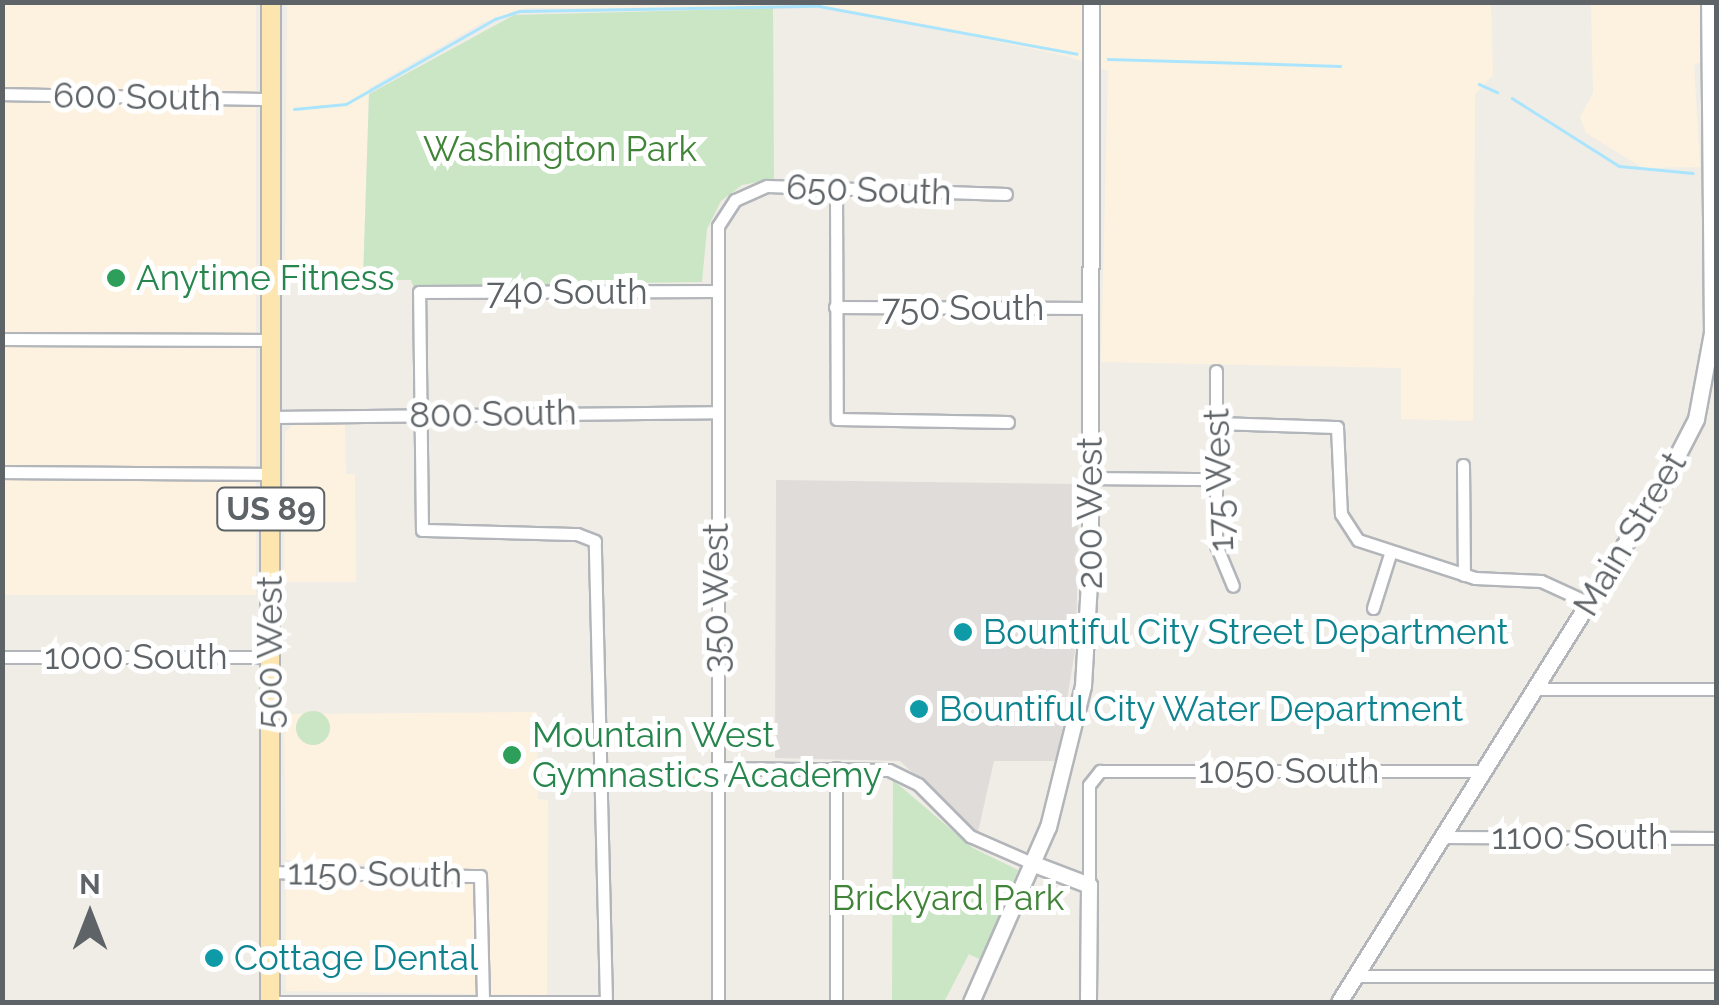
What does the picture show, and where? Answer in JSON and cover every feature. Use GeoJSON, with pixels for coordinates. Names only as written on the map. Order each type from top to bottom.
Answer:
{"type":"FeatureCollection","features":[{"type":"Feature","properties":{"kind":"main road","name":"500 West"},"geometry":{"type":"LineString","coordinates":[[270,1002],[271,2]]}},
{"type":"Feature","properties":{"kind":"street","name":"200 West"},"geometry":{"type":"LineString","coordinates":[[971,1002],[1034,864],[1060,793],[1083,686],[1090,478],[1091,2]]}},
{"type":"Feature","properties":{"kind":"street","name":"Main Street"},"geometry":{"type":"LineString","coordinates":[[1340,1002],[1682,450],[1708,376],[1710,2]]}},
{"type":"Feature","properties":{"kind":"street","name":"600 South"},"geometry":{"type":"LineString","coordinates":[[2,94],[271,99]]}},
{"type":"Feature","properties":{"kind":"street","name":"650 South"},"geometry":{"type":"LineString","coordinates":[[735,200],[767,186],[1006,194]]}},
{"type":"Feature","properties":{"kind":"street"},"geometry":{"type":"LineString","coordinates":[[836,189],[837,419],[1008,422]]}},
{"type":"Feature","properties":{"kind":"street","name":"350 West"},"geometry":{"type":"LineString","coordinates":[[718,1002],[716,237],[735,200]]}},
{"type":"Feature","properties":{"kind":"street","name":"740 South"},"geometry":{"type":"LineString","coordinates":[[419,414],[419,292],[715,291]]}},
{"type":"Feature","properties":{"kind":"street","name":"750 South"},"geometry":{"type":"LineString","coordinates":[[835,308],[1090,308]]}},
{"type":"Feature","properties":{"kind":"street"},"geometry":{"type":"LineString","coordinates":[[2,339],[271,340]]}},
{"type":"Feature","properties":{"kind":"street","name":"175 West"},"geometry":{"type":"LineString","coordinates":[[1216,371],[1217,556],[1233,586]]}},
{"type":"Feature","properties":{"kind":"street","name":"800 South"},"geometry":{"type":"LineString","coordinates":[[270,417],[716,412]]}},
{"type":"Feature","properties":{"kind":"street"},"geometry":{"type":"LineString","coordinates":[[270,1002],[606,1002],[594,536],[422,530],[419,414]]}},
{"type":"Feature","properties":{"kind":"street"},"geometry":{"type":"LineString","coordinates":[[1216,423],[1338,426],[1340,508],[1353,536],[1390,554],[1464,575],[1541,581],[1588,603]]}},
{"type":"Feature","properties":{"kind":"street"},"geometry":{"type":"LineString","coordinates":[[1463,465],[1464,575]]}},
{"type":"Feature","properties":{"kind":"street"},"geometry":{"type":"LineString","coordinates":[[2,472],[270,474]]}},
{"type":"Feature","properties":{"kind":"street"},"geometry":{"type":"LineString","coordinates":[[1090,478],[1216,479]]}},
{"type":"Feature","properties":{"kind":"street"},"geometry":{"type":"LineString","coordinates":[[1373,608],[1390,554]]}},
{"type":"Feature","properties":{"kind":"street","name":"1000 South"},"geometry":{"type":"LineString","coordinates":[[2,657],[270,657]]}},
{"type":"Feature","properties":{"kind":"street"},"geometry":{"type":"LineString","coordinates":[[1535,688],[1716,689]]}},
{"type":"Feature","properties":{"kind":"street"},"geometry":{"type":"LineString","coordinates":[[716,768],[836,768],[900,773],[970,836],[1089,885],[1088,1002]]}},
{"type":"Feature","properties":{"kind":"street"},"geometry":{"type":"LineString","coordinates":[[836,768],[836,1002]]}},
{"type":"Feature","properties":{"kind":"street","name":"1050 South"},"geometry":{"type":"LineString","coordinates":[[1089,885],[1089,790],[1095,774],[1484,771]]}},
{"type":"Feature","properties":{"kind":"street","name":"1100 South"},"geometry":{"type":"LineString","coordinates":[[1443,837],[1716,838]]}},
{"type":"Feature","properties":{"kind":"street","name":"1150 South"},"geometry":{"type":"LineString","coordinates":[[270,872],[480,876],[483,1002]]}},
{"type":"Feature","properties":{"kind":"street"},"geometry":{"type":"LineString","coordinates":[[1356,976],[1716,976]]}},
{"type":"Feature","properties":{"kind":"shaded area"},"geometry":{"type":"Polygon","coordinates":[[[3,3],[256,3],[256,595],[3,595],[3,3]]]}},
{"type":"Feature","properties":{"kind":"shaded area"},"geometry":{"type":"Polygon","coordinates":[[[287,3],[1491,3],[1493,75],[1475,94],[1473,421],[1401,419],[1401,368],[1101,362],[1108,71],[1067,56],[827,7],[526,8],[483,22],[369,88],[363,280],[285,281],[287,3]]]}},
{"type":"Feature","properties":{"kind":"shaded area"},"geometry":{"type":"Polygon","coordinates":[[[1591,3],[1716,3],[1716,60],[1694,64],[1700,167],[1643,168],[1586,133],[1580,117],[1593,93],[1591,3]]]}},
{"type":"Feature","properties":{"kind":"shaded area"},"geometry":{"type":"Polygon","coordinates":[[[294,424],[345,424],[346,474],[355,474],[356,582],[284,582],[285,432],[294,424]]]}},
{"type":"Feature","properties":{"kind":"shaded area"},"geometry":{"type":"Polygon","coordinates":[[[776,480],[1079,484],[1076,644],[1057,761],[994,761],[978,832],[900,761],[775,758],[776,480]]]}},
{"type":"Feature","properties":{"kind":"shaded area"},"geometry":{"type":"Polygon","coordinates":[[[537,712],[538,799],[548,800],[547,995],[286,991],[286,885],[367,879],[366,865],[286,860],[284,714],[537,712]]]}},
{"type":"Feature","properties":{"kind":"green space","name":"Washington Park"},"geometry":{"type":"Polygon","coordinates":[[[773,8],[774,179],[742,185],[721,201],[707,229],[702,282],[413,286],[411,280],[363,280],[369,94],[514,15],[773,8]]]}},
{"type":"Feature","properties":{"kind":"green space"},"geometry":{"type":"Polygon","coordinates":[[[313,711],[325,716],[330,728],[325,740],[313,745],[301,740],[296,728],[301,716],[313,711]]]}},
{"type":"Feature","properties":{"kind":"green space","name":"Brickyard Park"},"geometry":{"type":"Polygon","coordinates":[[[893,780],[973,848],[1018,870],[981,960],[969,954],[944,1002],[892,1002],[893,780]]]}},
{"type":"Feature","properties":{"kind":"waterway"},"geometry":{"type":"LineString","coordinates":[[294,109],[346,104],[495,19],[520,11],[819,6],[1077,54]]}},
{"type":"Feature","properties":{"kind":"waterway"},"geometry":{"type":"LineString","coordinates":[[1108,59],[1340,66]]}},
{"type":"Feature","properties":{"kind":"waterway"},"geometry":{"type":"LineString","coordinates":[[1479,84],[1497,92]]}},
{"type":"Feature","properties":{"kind":"waterway"},"geometry":{"type":"LineString","coordinates":[[1512,98],[1619,166],[1693,173]]}},
{"type":"Feature","properties":{"kind":"place","name":"Anytime Fitness"},"geometry":{"type":"Point","coordinates":[116,278]}},
{"type":"Feature","properties":{"kind":"place","name":"Bountiful City Street Department"},"geometry":{"type":"Point","coordinates":[963,632]}},
{"type":"Feature","properties":{"kind":"place","name":"Bountiful City Water Department"},"geometry":{"type":"Point","coordinates":[919,709]}},
{"type":"Feature","properties":{"kind":"place","name":"Mountain West Gymnastics Academy"},"geometry":{"type":"Point","coordinates":[512,755]}},
{"type":"Feature","properties":{"kind":"place","name":"Cottage Dental"},"geometry":{"type":"Point","coordinates":[214,958]}}]}
